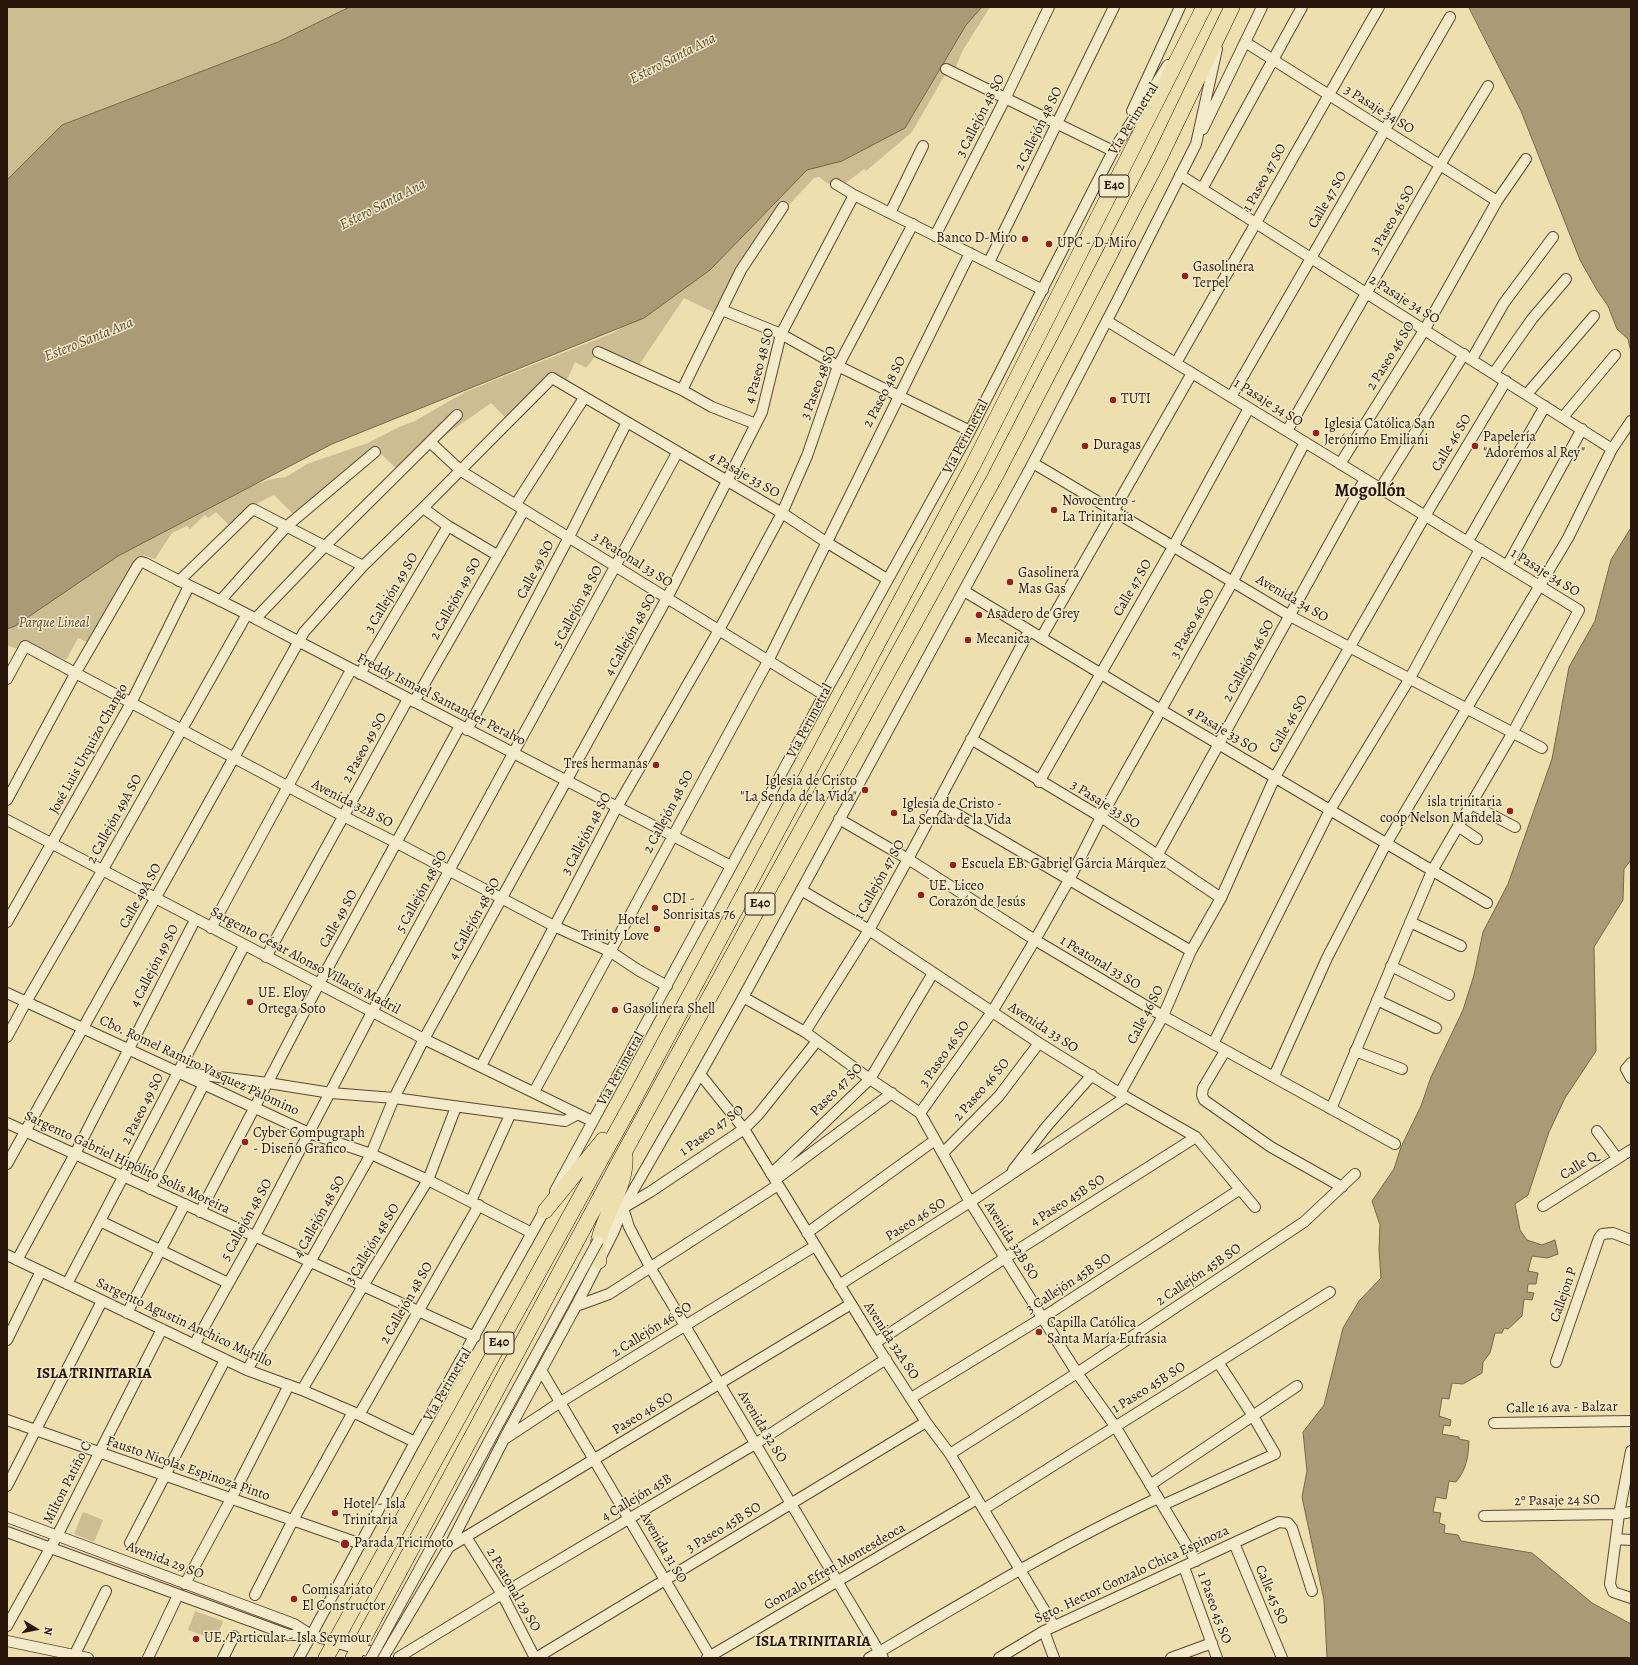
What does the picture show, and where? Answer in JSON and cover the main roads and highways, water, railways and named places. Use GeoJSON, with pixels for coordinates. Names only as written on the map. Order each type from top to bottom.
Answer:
{"type":"FeatureCollection","features":[{"type":"Feature","properties":{"kind":"highway","name":"E40"},"geometry":{"type":"LineString","coordinates":[[356,1653],[625,1151],[995,477],[1160,157],[1232,7]]}},
{"type":"Feature","properties":{"kind":"highway","name":"Vía Perimetral"},"geometry":{"type":"LineString","coordinates":[[326,1658],[630,1105],[972,467],[1201,12]]}},
{"type":"Feature","properties":{"kind":"highway"},"geometry":{"type":"LineString","coordinates":[[972,467],[995,477]]}},
{"type":"Feature","properties":{"kind":"highway"},"geometry":{"type":"LineString","coordinates":[[545,1211],[630,1105]]}},
{"type":"Feature","properties":{"kind":"highway"},"geometry":{"type":"LineString","coordinates":[[599,1261],[598,1241],[605,1220],[623,1180],[626,1166],[625,1151]]}},
{"type":"Feature","properties":{"kind":"water","name":"Estero Santa Ana"},"geometry":{"type":"Polygon","coordinates":[[[350,7],[982,7],[966,25],[905,128],[842,161],[807,170],[710,270],[644,318],[332,444],[118,556],[15,626],[7,629],[7,180],[62,125],[278,42],[350,7]]]}},
{"type":"Feature","properties":{"kind":"water"},"geometry":{"type":"Polygon","coordinates":[[[1469,7],[1631,7],[1631,352],[1628,339],[1617,329],[1608,306],[1580,260],[1521,111],[1469,7]]]}},
{"type":"Feature","properties":{"kind":"water"},"geometry":{"type":"Polygon","coordinates":[[[1631,528],[1631,860],[1624,869],[1623,900],[1594,947],[1596,1051],[1565,1098],[1549,1132],[1528,1195],[1515,1204],[1520,1230],[1527,1240],[1542,1245],[1555,1240],[1558,1254],[1547,1258],[1532,1256],[1528,1271],[1538,1273],[1536,1284],[1528,1284],[1527,1292],[1534,1293],[1532,1300],[1524,1299],[1522,1316],[1508,1329],[1504,1328],[1502,1333],[1495,1333],[1490,1353],[1483,1362],[1482,1373],[1463,1384],[1452,1383],[1449,1399],[1442,1398],[1439,1416],[1451,1420],[1450,1426],[1444,1425],[1442,1434],[1459,1437],[1459,1439],[1469,1441],[1469,1447],[1463,1472],[1456,1482],[1449,1481],[1446,1499],[1436,1497],[1433,1512],[1441,1513],[1439,1523],[1445,1525],[1444,1533],[1458,1535],[1461,1541],[1532,1553],[1592,1603],[1631,1624],[1631,1658],[1327,1658],[1324,1600],[1302,1497],[1307,1471],[1303,1432],[1324,1405],[1343,1328],[1359,1301],[1381,1278],[1379,1250],[1380,1225],[1372,1201],[1394,1169],[1401,1147],[1421,1106],[1431,1077],[1463,1010],[1474,975],[1483,932],[1508,884],[1552,759],[1569,667],[1595,621],[1611,560],[1631,528]]]}},
{"type":"Feature","properties":{"kind":"place","name":"Banco D-Miro"},"geometry":{"type":"Point","coordinates":[1025,239]}},
{"type":"Feature","properties":{"kind":"place","name":"UPC - D-Miro"},"geometry":{"type":"Point","coordinates":[1049,244]}},
{"type":"Feature","properties":{"kind":"place","name":"Gasolinera Terpel"},"geometry":{"type":"Point","coordinates":[1185,276]}},
{"type":"Feature","properties":{"kind":"place","name":"TUTI"},"geometry":{"type":"Point","coordinates":[1113,400]}},
{"type":"Feature","properties":{"kind":"place","name":"Iglesia Católica San Jerónimo Emiliani"},"geometry":{"type":"Point","coordinates":[1316,433]}},
{"type":"Feature","properties":{"kind":"place","name":"Duragas"},"geometry":{"type":"Point","coordinates":[1085,446]}},
{"type":"Feature","properties":{"kind":"place","name":"Papelería \"Adoremos al Rey\""},"geometry":{"type":"Point","coordinates":[1475,446]}},
{"type":"Feature","properties":{"kind":"place","name":"Novocentro - La Trinitaria"},"geometry":{"type":"Point","coordinates":[1054,510]}},
{"type":"Feature","properties":{"kind":"place","name":"Gasolinera Mas Gas"},"geometry":{"type":"Point","coordinates":[1010,582]}},
{"type":"Feature","properties":{"kind":"place","name":"Asadero de Grey"},"geometry":{"type":"Point","coordinates":[979,615]}},
{"type":"Feature","properties":{"kind":"place","name":"Mecanica"},"geometry":{"type":"Point","coordinates":[968,640]}},
{"type":"Feature","properties":{"kind":"place","name":"Tres hermanas"},"geometry":{"type":"Point","coordinates":[656,765]}},
{"type":"Feature","properties":{"kind":"place","name":"Iglesia de Cristo \"La Senda de la Vida\""},"geometry":{"type":"Point","coordinates":[865,790]}},
{"type":"Feature","properties":{"kind":"place","name":"isla trinitaria coop Nelson Mandela"},"geometry":{"type":"Point","coordinates":[1510,811]}},
{"type":"Feature","properties":{"kind":"place","name":"Iglesia de Cristo - La Senda de la Vida"},"geometry":{"type":"Point","coordinates":[894,813]}},
{"type":"Feature","properties":{"kind":"place","name":"Escuela EB. Gabriel Gárcia Márquez"},"geometry":{"type":"Point","coordinates":[953,865]}},
{"type":"Feature","properties":{"kind":"place","name":"UE. Liceo Corazón de Jesús"},"geometry":{"type":"Point","coordinates":[921,895]}},
{"type":"Feature","properties":{"kind":"place","name":"CDI - Sonrisitas 76"},"geometry":{"type":"Point","coordinates":[655,908]}},
{"type":"Feature","properties":{"kind":"place","name":"Hotel Trinity Love"},"geometry":{"type":"Point","coordinates":[657,929]}},
{"type":"Feature","properties":{"kind":"place","name":"UE. Eloy Ortega Soto"},"geometry":{"type":"Point","coordinates":[250,1002]}},
{"type":"Feature","properties":{"kind":"place","name":"Gasolinera Shell"},"geometry":{"type":"Point","coordinates":[615,1010]}},
{"type":"Feature","properties":{"kind":"place","name":"Cyber Compugraph - Diseño Grafico"},"geometry":{"type":"Point","coordinates":[245,1142]}},
{"type":"Feature","properties":{"kind":"place","name":"Capilla Católica Santa María Eufrasia"},"geometry":{"type":"Point","coordinates":[1039,1332]}},
{"type":"Feature","properties":{"kind":"place","name":"Hotel - Isla Trinitaria"},"geometry":{"type":"Point","coordinates":[335,1513]}},
{"type":"Feature","properties":{"kind":"place","name":"Parada Tricimoto"},"geometry":{"type":"Point","coordinates":[345,1544]}},
{"type":"Feature","properties":{"kind":"place","name":"Comisariato El Constructor"},"geometry":{"type":"Point","coordinates":[294,1599]}},
{"type":"Feature","properties":{"kind":"place","name":"UE. Particular - Isla Seymour"},"geometry":{"type":"Point","coordinates":[196,1639]}},
{"type":"Feature","properties":{"kind":"district","name":"Mogollón"},"geometry":{"type":"Point","coordinates":[1370,492]}},
{"type":"Feature","properties":{"kind":"district","name":"ISLA TRINITARIA"},"geometry":{"type":"Point","coordinates":[94,1374]}},
{"type":"Feature","properties":{"kind":"district","name":"ISLA TRINITARIA"},"geometry":{"type":"Point","coordinates":[813,1642]}},
{"type":"Feature","properties":{"kind":"park label","name":"Parque Lineal"},"geometry":{"type":"Point","coordinates":[54,624]}}]}
